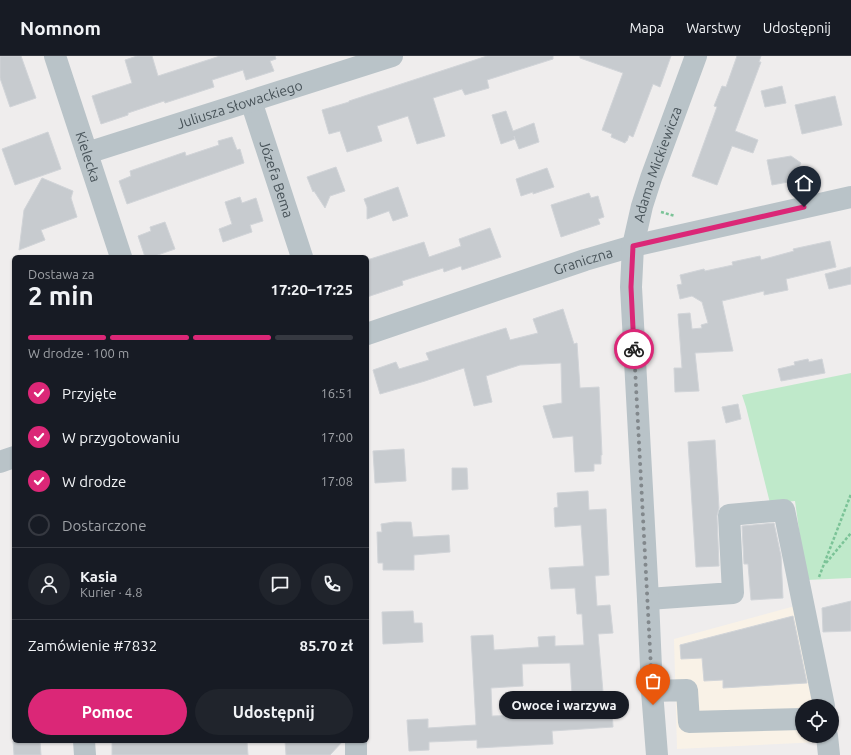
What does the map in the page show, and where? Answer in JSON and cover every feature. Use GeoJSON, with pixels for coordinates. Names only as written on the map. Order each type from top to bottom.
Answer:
{"type":"FeatureCollection","features":[{"type":"Feature","properties":{"kind":"street","name":"Kielecka"},"geometry":{"type":"LineString","coordinates":[[55,56],[120,255]]}},
{"type":"Feature","properties":{"kind":"street","name":"Juliusza Słowackiego"},"geometry":{"type":"LineString","coordinates":[[87,153],[392,56]]}},
{"type":"Feature","properties":{"kind":"street","name":"Adama Mickiewicza"},"geometry":{"type":"LineString","coordinates":[[657,755],[652,691],[631,287],[633,246],[642,206],[651,178],[696,56]]}},
{"type":"Feature","properties":{"kind":"street","name":"Józefa Bema"},"geometry":{"type":"LineString","coordinates":[[251,101],[301,255]]}},
{"type":"Feature","properties":{"kind":"street","name":"Graniczna"},"geometry":{"type":"LineString","coordinates":[[369,333],[585,260],[633,246],[851,197]]}},
{"type":"Feature","properties":{"kind":"street"},"geometry":{"type":"LineString","coordinates":[[0,462],[12,458]]}},
{"type":"Feature","properties":{"kind":"street"},"geometry":{"type":"LineString","coordinates":[[648,599],[733,593],[729,515],[784,510],[823,699]]}},
{"type":"Feature","properties":{"kind":"street"},"geometry":{"type":"LineString","coordinates":[[652,691],[687,690],[689,722],[795,719]]}},
{"type":"Feature","properties":{"kind":"street"},"geometry":{"type":"LineString","coordinates":[[84,743],[85,755]]}},
{"type":"Feature","properties":{"kind":"street"},"geometry":{"type":"LineString","coordinates":[[356,743],[356,755]]}},
{"type":"Feature","properties":{"kind":"street"},"geometry":{"type":"LineString","coordinates":[[828,743],[829,755]]}},
{"type":"Feature","properties":{"kind":"path"},"geometry":{"type":"LineString","coordinates":[[819,583],[819,576],[851,494]]}},
{"type":"Feature","properties":{"kind":"path"},"geometry":{"type":"LineString","coordinates":[[824,566],[851,533]]}},
{"type":"Feature","properties":{"kind":"shaded area"},"geometry":{"type":"Polygon","coordinates":[[[795,606],[816,699],[795,699],[795,743],[800,743],[677,749],[674,639],[795,606]]]}},
{"type":"Feature","properties":{"kind":"green space"},"geometry":{"type":"Polygon","coordinates":[[[851,373],[851,578],[806,580],[795,501],[770,503],[742,395],[851,373]]]}},
{"type":"Feature","properties":{"kind":"building"},"geometry":{"type":"Polygon","coordinates":[[[0,56],[21,56],[36,98],[10,107],[0,78],[0,56]]]}},
{"type":"Feature","properties":{"kind":"building"},"geometry":{"type":"Polygon","coordinates":[[[137,56],[152,56],[158,76],[220,56],[275,56],[276,59],[270,61],[274,71],[246,80],[243,70],[212,80],[214,87],[165,103],[164,101],[101,124],[92,96],[132,83],[125,60],[137,56]]]}},
{"type":"Feature","properties":{"kind":"building"},"geometry":{"type":"Polygon","coordinates":[[[487,56],[553,56],[553,59],[487,80],[489,88],[465,95],[462,89],[433,98],[445,136],[417,144],[408,116],[377,126],[382,141],[347,152],[340,131],[329,134],[322,110],[487,56]]]}},
{"type":"Feature","properties":{"kind":"building"},"geometry":{"type":"Polygon","coordinates":[[[580,56],[671,56],[660,87],[653,84],[633,137],[629,135],[625,143],[611,137],[612,134],[602,130],[623,73],[580,58],[580,56]]]}},
{"type":"Feature","properties":{"kind":"building"},"geometry":{"type":"Polygon","coordinates":[[[737,56],[761,56],[759,62],[761,62],[735,131],[758,140],[753,153],[732,146],[717,185],[692,176],[717,107],[714,106],[722,86],[726,87],[737,56]]]}},
{"type":"Feature","properties":{"kind":"building"},"geometry":{"type":"Polygon","coordinates":[[[782,86],[786,103],[765,107],[761,91],[782,86]]]}},
{"type":"Feature","properties":{"kind":"building"},"geometry":{"type":"Polygon","coordinates":[[[835,96],[842,125],[802,134],[795,105],[835,96]]]}},
{"type":"Feature","properties":{"kind":"building"},"geometry":{"type":"Polygon","coordinates":[[[506,111],[513,131],[534,123],[539,142],[519,149],[514,136],[515,139],[501,144],[492,115],[506,111]]]}},
{"type":"Feature","properties":{"kind":"building"},"geometry":{"type":"Polygon","coordinates":[[[48,132],[61,169],[15,185],[2,149],[48,132]]]}},
{"type":"Feature","properties":{"kind":"building"},"geometry":{"type":"Polygon","coordinates":[[[232,137],[237,150],[240,149],[244,163],[127,204],[119,181],[131,176],[130,171],[185,152],[186,156],[219,145],[218,141],[232,137]]]}},
{"type":"Feature","properties":{"kind":"building"},"geometry":{"type":"Polygon","coordinates":[[[791,156],[801,163],[797,170],[799,180],[772,185],[767,160],[791,156]]]}},
{"type":"Feature","properties":{"kind":"building"},"geometry":{"type":"Polygon","coordinates":[[[336,167],[345,191],[330,196],[325,208],[314,191],[313,192],[307,177],[336,167]]]}},
{"type":"Feature","properties":{"kind":"building"},"geometry":{"type":"Polygon","coordinates":[[[547,168],[554,187],[533,194],[533,192],[521,196],[516,179],[547,168]]]}},
{"type":"Feature","properties":{"kind":"building"},"geometry":{"type":"Polygon","coordinates":[[[42,178],[73,191],[71,198],[77,217],[41,230],[45,240],[19,250],[24,210],[42,178]]]}},
{"type":"Feature","properties":{"kind":"building"},"geometry":{"type":"Polygon","coordinates":[[[398,187],[408,216],[393,221],[389,211],[367,219],[367,207],[364,199],[398,187]]]}},
{"type":"Feature","properties":{"kind":"building"},"geometry":{"type":"Polygon","coordinates":[[[589,193],[591,198],[598,196],[604,217],[598,219],[600,224],[561,237],[551,205],[589,193]]]}},
{"type":"Feature","properties":{"kind":"building"},"geometry":{"type":"Polygon","coordinates":[[[240,197],[242,203],[256,198],[263,221],[250,225],[252,232],[223,242],[219,229],[232,224],[225,202],[240,197]]]}},
{"type":"Feature","properties":{"kind":"building"},"geometry":{"type":"Polygon","coordinates":[[[165,222],[175,249],[158,255],[144,255],[138,236],[151,231],[150,227],[165,222]]]}},
{"type":"Feature","properties":{"kind":"building"},"geometry":{"type":"Polygon","coordinates":[[[490,228],[501,257],[462,270],[461,266],[444,272],[443,268],[402,281],[403,285],[369,296],[369,259],[424,242],[429,257],[461,246],[459,239],[490,228]]]}},
{"type":"Feature","properties":{"kind":"building"},"geometry":{"type":"Polygon","coordinates":[[[830,241],[836,267],[786,279],[788,290],[764,295],[764,291],[722,301],[733,351],[695,353],[699,391],[675,392],[674,368],[682,368],[678,314],[690,313],[692,329],[702,328],[701,325],[708,323],[702,302],[692,296],[680,299],[677,285],[682,284],[680,275],[704,269],[705,271],[733,265],[732,262],[760,256],[761,260],[794,251],[793,249],[830,241]]]}},
{"type":"Feature","properties":{"kind":"building"},"geometry":{"type":"Polygon","coordinates":[[[851,267],[851,284],[829,289],[825,274],[851,267]]]}},
{"type":"Feature","properties":{"kind":"building"},"geometry":{"type":"Polygon","coordinates":[[[563,309],[574,344],[577,343],[580,388],[599,387],[602,455],[601,464],[594,464],[594,471],[575,472],[573,436],[553,438],[543,406],[562,403],[561,363],[520,365],[486,376],[492,402],[474,406],[464,368],[380,394],[373,370],[396,362],[399,369],[429,360],[426,353],[506,328],[510,340],[538,333],[533,319],[563,309]]]}},
{"type":"Feature","properties":{"kind":"building"},"geometry":{"type":"Polygon","coordinates":[[[808,359],[809,362],[822,359],[825,373],[781,381],[778,369],[795,365],[794,362],[808,359]]]}},
{"type":"Feature","properties":{"kind":"building"},"geometry":{"type":"Polygon","coordinates":[[[738,404],[741,419],[726,423],[722,407],[738,404]]]}},
{"type":"Feature","properties":{"kind":"building"},"geometry":{"type":"Polygon","coordinates":[[[715,440],[719,508],[717,516],[719,566],[696,567],[688,442],[715,440]]]}},
{"type":"Feature","properties":{"kind":"building"},"geometry":{"type":"Polygon","coordinates":[[[404,449],[406,481],[375,483],[373,451],[404,449]]]}},
{"type":"Feature","properties":{"kind":"building"},"geometry":{"type":"Polygon","coordinates":[[[452,468],[467,468],[468,489],[452,490],[452,468]]]}},
{"type":"Feature","properties":{"kind":"building"},"geometry":{"type":"Polygon","coordinates":[[[588,491],[589,510],[606,509],[609,575],[595,576],[597,606],[610,605],[613,633],[598,634],[603,692],[611,692],[613,727],[552,731],[553,744],[477,748],[477,740],[429,742],[429,750],[409,751],[407,720],[428,719],[428,728],[476,725],[471,636],[493,635],[494,650],[539,647],[538,637],[555,636],[555,646],[584,645],[582,614],[577,614],[575,588],[551,589],[549,568],[584,566],[581,525],[555,527],[554,508],[558,507],[557,493],[588,491]],[[570,663],[522,664],[523,686],[491,688],[492,716],[561,712],[560,694],[572,694],[570,663]]]}},
{"type":"Feature","properties":{"kind":"building"},"geometry":{"type":"Polygon","coordinates":[[[411,522],[413,537],[449,535],[450,552],[414,555],[414,570],[383,570],[383,563],[378,563],[377,532],[382,532],[381,524],[411,522]]]}},
{"type":"Feature","properties":{"kind":"building"},"geometry":{"type":"Polygon","coordinates":[[[774,523],[781,556],[783,598],[751,600],[748,564],[744,564],[742,526],[774,523]]]}},
{"type":"Feature","properties":{"kind":"building"},"geometry":{"type":"Polygon","coordinates":[[[851,601],[851,631],[823,632],[822,608],[851,601]]]}},
{"type":"Feature","properties":{"kind":"building"},"geometry":{"type":"Polygon","coordinates":[[[413,611],[414,623],[422,623],[423,642],[383,644],[382,612],[413,611]]]}},
{"type":"Feature","properties":{"kind":"building"},"geometry":{"type":"Polygon","coordinates":[[[793,616],[807,683],[723,688],[723,680],[704,681],[702,658],[681,659],[680,645],[793,616]]]}},
{"type":"Feature","properties":{"kind":"building"},"geometry":{"type":"Polygon","coordinates":[[[13,743],[40,743],[41,755],[14,755],[13,743]]]}},
{"type":"Feature","properties":{"kind":"building"},"geometry":{"type":"Polygon","coordinates":[[[112,743],[247,743],[248,755],[112,755],[112,743]]]}},
{"type":"Feature","properties":{"kind":"building"},"geometry":{"type":"Polygon","coordinates":[[[285,743],[341,743],[330,755],[286,755],[285,743]]]}},
{"type":"Feature","properties":{"kind":"way so far"},"geometry":{"type":"LineString","coordinates":[[634,349],[653,705]]}},
{"type":"Feature","properties":{"kind":"place","name":"Owoce i warzywa"},"geometry":{"type":"Point","coordinates":[653,705]}},
{"type":"Feature","properties":{"kind":"route"},"geometry":{"type":"LineString","coordinates":[[634,349],[631,287],[633,246],[804,207]]}}]}
